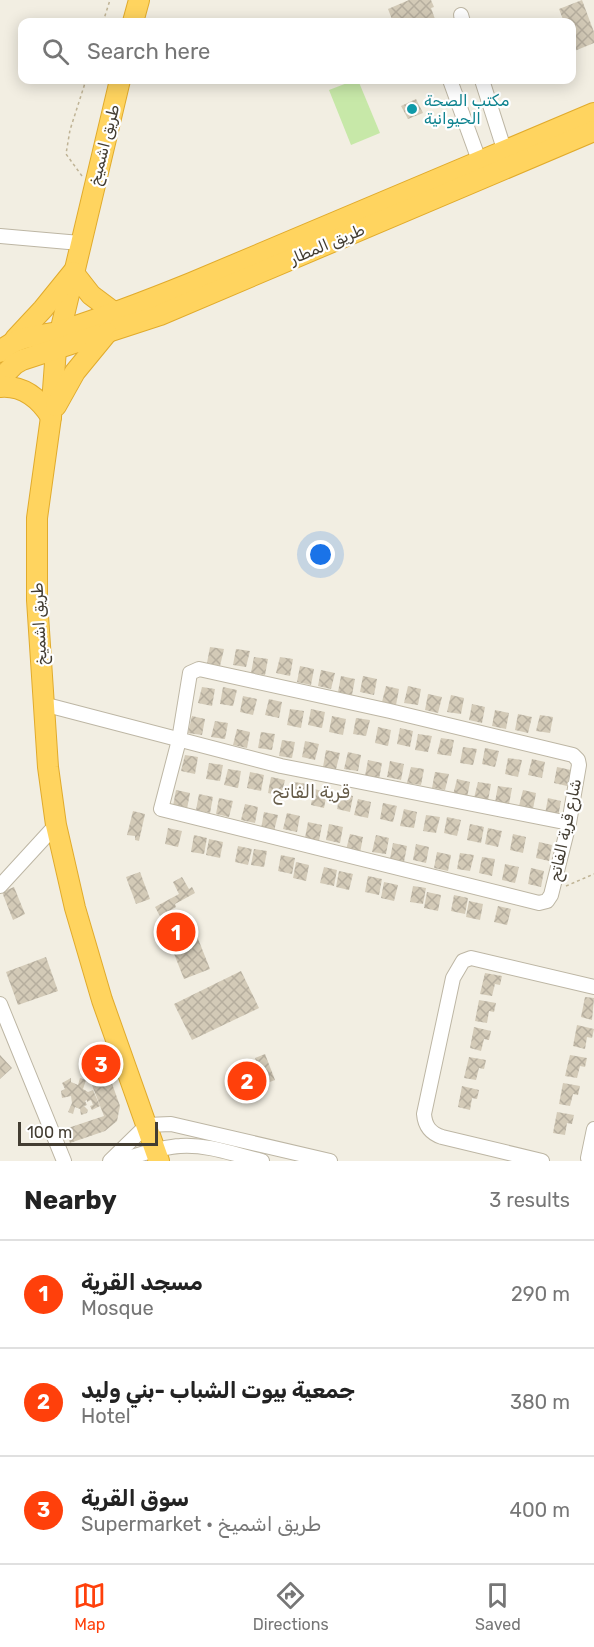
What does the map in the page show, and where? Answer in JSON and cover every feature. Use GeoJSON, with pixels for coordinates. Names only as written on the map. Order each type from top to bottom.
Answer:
{"type":"FeatureCollection","features":[{"type":"Feature","properties":{"kind":"highway"},"geometry":{"type":"LineString","coordinates":[[134,18],[139,0]]}},
{"type":"Feature","properties":{"kind":"highway","name":"طريق اشميخ"},"geometry":{"type":"LineString","coordinates":[[119,84],[58,340],[38,518],[36,559],[43,704],[56,825],[75,908],[102,1000],[157,1156]]}},
{"type":"Feature","properties":{"kind":"highway","name":"طريق المطار"},"geometry":{"type":"LineString","coordinates":[[58,340],[123,316],[594,113]]}},
{"type":"Feature","properties":{"kind":"highway","name":"طريق المطار"},"geometry":{"type":"LineString","coordinates":[[58,340],[107,333],[123,316],[160,315],[594,132]]}},
{"type":"Feature","properties":{"kind":"highway"},"geometry":{"type":"LineString","coordinates":[[5,348],[43,309],[73,272],[91,295],[123,316]]}},
{"type":"Feature","properties":{"kind":"highway"},"geometry":{"type":"LineString","coordinates":[[51,417],[75,372],[107,333]]}},
{"type":"Feature","properties":{"kind":"highway"},"geometry":{"type":"LineString","coordinates":[[5,348],[26,336],[58,340]]}},
{"type":"Feature","properties":{"kind":"highway"},"geometry":{"type":"LineString","coordinates":[[0,379],[15,364],[58,340]]}},
{"type":"Feature","properties":{"kind":"highway"},"geometry":{"type":"LineString","coordinates":[[0,387],[21,389],[33,395],[44,405],[51,417]]}},
{"type":"Feature","properties":{"kind":"street"},"geometry":{"type":"LineString","coordinates":[[451,84],[480,163]]}},
{"type":"Feature","properties":{"kind":"street"},"geometry":{"type":"LineString","coordinates":[[483,84],[506,152]]}},
{"type":"Feature","properties":{"kind":"street"},"geometry":{"type":"LineString","coordinates":[[0,236],[80,243]]}},
{"type":"Feature","properties":{"kind":"street","name":"شارع قرية الفاتح"},"geometry":{"type":"LineString","coordinates":[[199,669],[390,711],[573,755],[579,765],[569,823],[551,895],[547,901],[539,903],[161,809],[179,740],[190,673],[199,669]]}},
{"type":"Feature","properties":{"kind":"street"},"geometry":{"type":"LineString","coordinates":[[43,704],[281,766],[569,823]]}},
{"type":"Feature","properties":{"kind":"street"},"geometry":{"type":"LineString","coordinates":[[0,886],[56,825]]}},
{"type":"Feature","properties":{"kind":"street"},"geometry":{"type":"LineString","coordinates":[[542,1161],[434,1135],[428,1129],[424,1114],[453,978],[464,961],[471,958],[594,987]]}},
{"type":"Feature","properties":{"kind":"street"},"geometry":{"type":"LineString","coordinates":[[0,1004],[4,1030],[64,1161]]}},
{"type":"Feature","properties":{"kind":"street"},"geometry":{"type":"LineString","coordinates":[[110,1161],[147,1125],[171,1124],[330,1161]]}},
{"type":"Feature","properties":{"kind":"street"},"geometry":{"type":"LineString","coordinates":[[587,1160],[594,1129]]}},
{"type":"Feature","properties":{"kind":"street"},"geometry":{"type":"LineString","coordinates":[[117,1161],[157,1156],[174,1146],[199,1146],[262,1161]]}},
{"type":"Feature","properties":{"kind":"path"},"geometry":{"type":"LineString","coordinates":[[104,18],[110,0]]}},
{"type":"Feature","properties":{"kind":"path"},"geometry":{"type":"LineString","coordinates":[[85,84],[70,130],[66,154],[75,169],[93,188]]}},
{"type":"Feature","properties":{"kind":"path"},"geometry":{"type":"LineString","coordinates":[[553,888],[570,885],[594,874]]}},
{"type":"Feature","properties":{"kind":"green space"},"geometry":{"type":"Polygon","coordinates":[[[345,84],[360,84],[380,133],[351,145],[329,90],[345,84]]]}},
{"type":"Feature","properties":{"kind":"building"},"geometry":{"type":"Polygon","coordinates":[[[409,0],[431,0],[435,18],[391,18],[388,9],[409,0]]]}},
{"type":"Feature","properties":{"kind":"building"},"geometry":{"type":"Polygon","coordinates":[[[582,0],[594,32],[594,43],[576,50],[576,18],[562,18],[559,9],[582,0]]]}},
{"type":"Feature","properties":{"kind":"building","name":"مكتب الصحة الحيوانية"},"geometry":{"type":"Polygon","coordinates":[[[416,99],[423,113],[408,119],[401,106],[416,99]]]}},
{"type":"Feature","properties":{"kind":"building"},"geometry":{"type":"Polygon","coordinates":[[[210,647],[224,649],[220,666],[207,663],[210,647]]]}},
{"type":"Feature","properties":{"kind":"building"},"geometry":{"type":"Polygon","coordinates":[[[236,649],[250,651],[246,667],[233,665],[236,649]]]}},
{"type":"Feature","properties":{"kind":"building"},"geometry":{"type":"Polygon","coordinates":[[[254,657],[268,659],[265,675],[251,673],[254,657]]]}},
{"type":"Feature","properties":{"kind":"building"},"geometry":{"type":"Polygon","coordinates":[[[280,657],[293,659],[290,676],[276,673],[280,657]]]}},
{"type":"Feature","properties":{"kind":"building"},"geometry":{"type":"Polygon","coordinates":[[[300,666],[314,669],[311,685],[297,682],[300,666]]]}},
{"type":"Feature","properties":{"kind":"building"},"geometry":{"type":"Polygon","coordinates":[[[321,670],[335,673],[331,689],[318,686],[321,670]]]}},
{"type":"Feature","properties":{"kind":"building"},"geometry":{"type":"Polygon","coordinates":[[[341,676],[355,679],[352,695],[338,692],[341,676]]]}},
{"type":"Feature","properties":{"kind":"building"},"geometry":{"type":"Polygon","coordinates":[[[363,676],[377,679],[374,695],[360,692],[363,676]]]}},
{"type":"Feature","properties":{"kind":"building"},"geometry":{"type":"Polygon","coordinates":[[[386,686],[399,689],[396,705],[382,702],[386,686]]]}},
{"type":"Feature","properties":{"kind":"building"},"geometry":{"type":"Polygon","coordinates":[[[408,686],[421,689],[418,705],[404,703],[408,686]]]}},
{"type":"Feature","properties":{"kind":"building"},"geometry":{"type":"Polygon","coordinates":[[[202,687],[215,689],[212,706],[198,703],[202,687]]]}},
{"type":"Feature","properties":{"kind":"building"},"geometry":{"type":"Polygon","coordinates":[[[223,687],[237,690],[233,706],[220,704],[223,687]]]}},
{"type":"Feature","properties":{"kind":"building"},"geometry":{"type":"Polygon","coordinates":[[[428,694],[442,697],[438,713],[425,710],[428,694]]]}},
{"type":"Feature","properties":{"kind":"building"},"geometry":{"type":"Polygon","coordinates":[[[451,695],[464,698],[461,714],[447,712],[451,695]]]}},
{"type":"Feature","properties":{"kind":"building"},"geometry":{"type":"Polygon","coordinates":[[[243,696],[257,699],[253,715],[240,712],[243,696]]]}},
{"type":"Feature","properties":{"kind":"building"},"geometry":{"type":"Polygon","coordinates":[[[269,699],[282,702],[279,718],[265,715],[269,699]]]}},
{"type":"Feature","properties":{"kind":"building"},"geometry":{"type":"Polygon","coordinates":[[[472,704],[485,707],[482,723],[469,720],[472,704]]]}},
{"type":"Feature","properties":{"kind":"building"},"geometry":{"type":"Polygon","coordinates":[[[290,709],[304,711],[301,728],[287,725],[290,709]]]}},
{"type":"Feature","properties":{"kind":"building"},"geometry":{"type":"Polygon","coordinates":[[[311,709],[325,712],[322,728],[308,725],[311,709]]]}},
{"type":"Feature","properties":{"kind":"building"},"geometry":{"type":"Polygon","coordinates":[[[495,710],[509,713],[506,729],[492,726],[495,710]]]}},
{"type":"Feature","properties":{"kind":"building"},"geometry":{"type":"Polygon","coordinates":[[[518,714],[532,717],[528,733],[515,730],[518,714]]]}},
{"type":"Feature","properties":{"kind":"building"},"geometry":{"type":"Polygon","coordinates":[[[540,715],[553,717],[550,733],[536,731],[540,715]]]}},
{"type":"Feature","properties":{"kind":"building"},"geometry":{"type":"Polygon","coordinates":[[[192,716],[205,719],[202,735],[188,733],[192,716]]]}},
{"type":"Feature","properties":{"kind":"building"},"geometry":{"type":"Polygon","coordinates":[[[332,716],[346,719],[343,735],[329,732],[332,716]]]}},
{"type":"Feature","properties":{"kind":"building"},"geometry":{"type":"Polygon","coordinates":[[[356,718],[370,720],[366,736],[353,734],[356,718]]]}},
{"type":"Feature","properties":{"kind":"building"},"geometry":{"type":"Polygon","coordinates":[[[215,721],[228,723],[225,739],[211,737],[215,721]]]}},
{"type":"Feature","properties":{"kind":"building"},"geometry":{"type":"Polygon","coordinates":[[[378,727],[391,730],[388,746],[375,743],[378,727]]]}},
{"type":"Feature","properties":{"kind":"building"},"geometry":{"type":"Polygon","coordinates":[[[400,728],[413,731],[410,747],[397,744],[400,728]]]}},
{"type":"Feature","properties":{"kind":"building"},"geometry":{"type":"Polygon","coordinates":[[[237,729],[250,732],[247,748],[233,745],[237,729]]]}},
{"type":"Feature","properties":{"kind":"building"},"geometry":{"type":"Polygon","coordinates":[[[261,732],[275,734],[272,750],[258,748],[261,732]]]}},
{"type":"Feature","properties":{"kind":"building"},"geometry":{"type":"Polygon","coordinates":[[[418,734],[432,736],[428,752],[415,750],[418,734]]]}},
{"type":"Feature","properties":{"kind":"building"},"geometry":{"type":"Polygon","coordinates":[[[441,738],[454,740],[451,756],[437,754],[441,738]]]}},
{"type":"Feature","properties":{"kind":"building"},"geometry":{"type":"Polygon","coordinates":[[[282,740],[295,742],[292,758],[279,756],[282,740]]]}},
{"type":"Feature","properties":{"kind":"building"},"geometry":{"type":"Polygon","coordinates":[[[305,741],[319,744],[315,760],[302,757],[305,741]]]}},
{"type":"Feature","properties":{"kind":"building"},"geometry":{"type":"Polygon","coordinates":[[[463,747],[477,749],[473,765],[460,763],[463,747]]]}},
{"type":"Feature","properties":{"kind":"building"},"geometry":{"type":"Polygon","coordinates":[[[485,748],[499,751],[495,767],[482,764],[485,748]]]}},
{"type":"Feature","properties":{"kind":"building"},"geometry":{"type":"Polygon","coordinates":[[[326,750],[340,753],[336,769],[323,767],[326,750]]]}},
{"type":"Feature","properties":{"kind":"building"},"geometry":{"type":"Polygon","coordinates":[[[348,752],[361,755],[358,771],[344,769],[348,752]]]}},
{"type":"Feature","properties":{"kind":"building"},"geometry":{"type":"Polygon","coordinates":[[[185,755],[198,757],[195,774],[181,771],[185,755]]]}},
{"type":"Feature","properties":{"kind":"building"},"geometry":{"type":"Polygon","coordinates":[[[508,758],[522,760],[518,777],[505,774],[508,758]]]}},
{"type":"Feature","properties":{"kind":"building"},"geometry":{"type":"Polygon","coordinates":[[[532,759],[545,762],[542,778],[528,775],[532,759]]]}},
{"type":"Feature","properties":{"kind":"building"},"geometry":{"type":"Polygon","coordinates":[[[368,760],[382,763],[379,779],[365,776],[368,760]]]}},
{"type":"Feature","properties":{"kind":"building"},"geometry":{"type":"Polygon","coordinates":[[[390,761],[404,764],[401,780],[387,777],[390,761]]]}},
{"type":"Feature","properties":{"kind":"building"},"geometry":{"type":"Polygon","coordinates":[[[209,763],[223,765],[220,781],[206,779],[209,763]]]}},
{"type":"Feature","properties":{"kind":"building"},"geometry":{"type":"Polygon","coordinates":[[[411,767],[424,769],[421,785],[407,783],[411,767]]]}},
{"type":"Feature","properties":{"kind":"building"},"geometry":{"type":"Polygon","coordinates":[[[557,767],[571,770],[567,786],[554,783],[557,767]]]}},
{"type":"Feature","properties":{"kind":"building"},"geometry":{"type":"Polygon","coordinates":[[[228,769],[241,771],[238,788],[224,785],[228,769]]]}},
{"type":"Feature","properties":{"kind":"building"},"geometry":{"type":"Polygon","coordinates":[[[250,772],[264,775],[261,791],[247,788],[250,772]]]}},
{"type":"Feature","properties":{"kind":"building"},"geometry":{"type":"Polygon","coordinates":[[[435,772],[449,774],[445,790],[432,788],[435,772]]]}},
{"type":"Feature","properties":{"kind":"building"},"geometry":{"type":"Polygon","coordinates":[[[271,777],[285,780],[281,796],[268,793],[271,777]]]}},
{"type":"Feature","properties":{"kind":"building"},"geometry":{"type":"Polygon","coordinates":[[[457,779],[470,782],[467,798],[453,795],[457,779]]]}},
{"type":"Feature","properties":{"kind":"building"},"geometry":{"type":"Polygon","coordinates":[[[294,782],[307,784],[304,800],[291,798],[294,782]]]}},
{"type":"Feature","properties":{"kind":"building"},"geometry":{"type":"Polygon","coordinates":[[[478,782],[491,784],[488,801],[474,798],[478,782]]]}},
{"type":"Feature","properties":{"kind":"building"},"geometry":{"type":"Polygon","coordinates":[[[498,786],[512,788],[509,804],[495,802],[498,786]]]}},
{"type":"Feature","properties":{"kind":"building"},"geometry":{"type":"Polygon","coordinates":[[[314,789],[327,792],[324,808],[311,805],[314,789]]]}},
{"type":"Feature","properties":{"kind":"building"},"geometry":{"type":"Polygon","coordinates":[[[176,790],[190,793],[187,809],[173,806],[176,790]]]}},
{"type":"Feature","properties":{"kind":"building"},"geometry":{"type":"Polygon","coordinates":[[[523,790],[536,793],[533,809],[519,806],[523,790]]]}},
{"type":"Feature","properties":{"kind":"building"},"geometry":{"type":"Polygon","coordinates":[[[340,793],[353,796],[350,812],[337,809],[340,793]]]}},
{"type":"Feature","properties":{"kind":"building"},"geometry":{"type":"Polygon","coordinates":[[[199,794],[213,797],[210,813],[196,810],[199,794]]]}},
{"type":"Feature","properties":{"kind":"building"},"geometry":{"type":"Polygon","coordinates":[[[219,798],[233,801],[229,817],[216,814],[219,798]]]}},
{"type":"Feature","properties":{"kind":"building"},"geometry":{"type":"Polygon","coordinates":[[[548,798],[561,801],[558,817],[545,814],[548,798]]]}},
{"type":"Feature","properties":{"kind":"building"},"geometry":{"type":"Polygon","coordinates":[[[358,799],[371,802],[368,818],[354,815],[358,799]]]}},
{"type":"Feature","properties":{"kind":"building"},"geometry":{"type":"Polygon","coordinates":[[[383,803],[397,806],[393,822],[380,819],[383,803]]]}},
{"type":"Feature","properties":{"kind":"building"},"geometry":{"type":"Polygon","coordinates":[[[245,804],[258,807],[255,823],[241,820],[245,804]]]}},
{"type":"Feature","properties":{"kind":"building"},"geometry":{"type":"Polygon","coordinates":[[[404,809],[417,812],[414,828],[400,826],[404,809]]]}},
{"type":"Feature","properties":{"kind":"building"},"geometry":{"type":"Polygon","coordinates":[[[133,811],[145,814],[139,841],[135,840],[135,836],[127,835],[133,811]]]}},
{"type":"Feature","properties":{"kind":"building"},"geometry":{"type":"Polygon","coordinates":[[[264,812],[278,815],[274,831],[261,829],[264,812]]]}},
{"type":"Feature","properties":{"kind":"building"},"geometry":{"type":"Polygon","coordinates":[[[287,813],[300,816],[297,832],[283,829],[287,813]]]}},
{"type":"Feature","properties":{"kind":"building"},"geometry":{"type":"Polygon","coordinates":[[[426,815],[440,817],[436,833],[423,831],[426,815]]]}},
{"type":"Feature","properties":{"kind":"building"},"geometry":{"type":"Polygon","coordinates":[[[447,817],[461,820],[457,836],[444,833],[447,817]]]}},
{"type":"Feature","properties":{"kind":"building"},"geometry":{"type":"Polygon","coordinates":[[[308,822],[322,825],[319,841],[305,838],[308,822]]]}},
{"type":"Feature","properties":{"kind":"building"},"geometry":{"type":"Polygon","coordinates":[[[329,824],[343,827],[340,843],[326,840],[329,824]]]}},
{"type":"Feature","properties":{"kind":"building"},"geometry":{"type":"Polygon","coordinates":[[[470,824],[484,827],[481,843],[467,840],[470,824]]]}},
{"type":"Feature","properties":{"kind":"building"},"geometry":{"type":"Polygon","coordinates":[[[168,828],[182,831],[178,847],[165,844],[168,828]]]}},
{"type":"Feature","properties":{"kind":"building"},"geometry":{"type":"Polygon","coordinates":[[[488,828],[502,831],[498,847],[485,844],[488,828]]]}},
{"type":"Feature","properties":{"kind":"building"},"geometry":{"type":"Polygon","coordinates":[[[350,834],[363,837],[360,853],[346,850],[350,834]]]}},
{"type":"Feature","properties":{"kind":"building"},"geometry":{"type":"Polygon","coordinates":[[[513,834],[526,837],[523,853],[510,850],[513,834]]]}},
{"type":"Feature","properties":{"kind":"building"},"geometry":{"type":"Polygon","coordinates":[[[194,835],[207,838],[204,854],[191,852],[194,835]]]}},
{"type":"Feature","properties":{"kind":"building"},"geometry":{"type":"Polygon","coordinates":[[[376,835],[389,838],[386,854],[372,852],[376,835]]]}},
{"type":"Feature","properties":{"kind":"building"},"geometry":{"type":"Polygon","coordinates":[[[209,839],[223,842],[220,858],[206,855],[209,839]]]}},
{"type":"Feature","properties":{"kind":"building"},"geometry":{"type":"Polygon","coordinates":[[[539,842],[552,845],[549,861],[536,858],[539,842]]]}},
{"type":"Feature","properties":{"kind":"building"},"geometry":{"type":"Polygon","coordinates":[[[393,843],[407,846],[404,862],[390,859],[393,843]]]}},
{"type":"Feature","properties":{"kind":"building"},"geometry":{"type":"Polygon","coordinates":[[[416,844],[429,847],[426,863],[413,860],[416,844]]]}},
{"type":"Feature","properties":{"kind":"building"},"geometry":{"type":"Polygon","coordinates":[[[238,846],[252,849],[248,865],[235,862],[238,846]]]}},
{"type":"Feature","properties":{"kind":"building"},"geometry":{"type":"Polygon","coordinates":[[[254,849],[267,851],[264,867],[251,865],[254,849]]]}},
{"type":"Feature","properties":{"kind":"building"},"geometry":{"type":"Polygon","coordinates":[[[437,852],[451,855],[448,871],[434,868],[437,852]]]}},
{"type":"Feature","properties":{"kind":"building"},"geometry":{"type":"Polygon","coordinates":[[[460,853],[474,855],[470,871],[457,869],[460,853]]]}},
{"type":"Feature","properties":{"kind":"building"},"geometry":{"type":"Polygon","coordinates":[[[281,855],[295,858],[292,874],[278,871],[281,855]]]}},
{"type":"Feature","properties":{"kind":"building"},"geometry":{"type":"Polygon","coordinates":[[[482,857],[495,859],[492,876],[479,873],[482,857]]]}},
{"type":"Feature","properties":{"kind":"building"},"geometry":{"type":"Polygon","coordinates":[[[296,862],[309,865],[306,881],[293,878],[296,862]]]}},
{"type":"Feature","properties":{"kind":"building"},"geometry":{"type":"Polygon","coordinates":[[[505,864],[519,867],[515,883],[502,880],[505,864]]]}},
{"type":"Feature","properties":{"kind":"building"},"geometry":{"type":"Polygon","coordinates":[[[324,867],[337,870],[334,886],[320,883],[324,867]]]}},
{"type":"Feature","properties":{"kind":"building"},"geometry":{"type":"Polygon","coordinates":[[[531,868],[544,871],[541,887],[528,884],[531,868]]]}},
{"type":"Feature","properties":{"kind":"building"},"geometry":{"type":"Polygon","coordinates":[[[339,871],[353,874],[349,890],[336,887],[339,871]]]}},
{"type":"Feature","properties":{"kind":"building"},"geometry":{"type":"Polygon","coordinates":[[[140,872],[150,899],[136,904],[126,877],[140,872]]]}},
{"type":"Feature","properties":{"kind":"building"},"geometry":{"type":"Polygon","coordinates":[[[368,876],[382,879],[379,895],[365,892],[368,876]]]}},
{"type":"Feature","properties":{"kind":"building"},"geometry":{"type":"Polygon","coordinates":[[[182,877],[189,889],[192,887],[195,893],[160,916],[155,907],[179,894],[173,882],[182,877]]]}},
{"type":"Feature","properties":{"kind":"building"},"geometry":{"type":"Polygon","coordinates":[[[384,882],[398,885],[394,901],[381,898],[384,882]]]}},
{"type":"Feature","properties":{"kind":"building"},"geometry":{"type":"Polygon","coordinates":[[[413,886],[426,888],[423,904],[410,902],[413,886]]]}},
{"type":"Feature","properties":{"kind":"building"},"geometry":{"type":"Polygon","coordinates":[[[14,887],[25,914],[13,920],[2,892],[14,887]]]}},
{"type":"Feature","properties":{"kind":"building"},"geometry":{"type":"Polygon","coordinates":[[[427,892],[441,895],[438,911],[424,908],[427,892]]]}},
{"type":"Feature","properties":{"kind":"building"},"geometry":{"type":"Polygon","coordinates":[[[454,895],[468,898],[465,914],[451,911],[454,895]]]}},
{"type":"Feature","properties":{"kind":"building"},"geometry":{"type":"Polygon","coordinates":[[[469,901],[483,904],[480,920],[466,917],[469,901]]]}},
{"type":"Feature","properties":{"kind":"building"},"geometry":{"type":"Polygon","coordinates":[[[498,906],[511,909],[507,925],[494,922],[498,906]]]}},
{"type":"Feature","properties":{"kind":"building"},"geometry":{"type":"Polygon","coordinates":[[[189,916],[210,969],[184,979],[163,926],[189,916]]]}},
{"type":"Feature","properties":{"kind":"building"},"geometry":{"type":"Polygon","coordinates":[[[46,957],[58,991],[18,1005],[6,972],[46,957]]]}},
{"type":"Feature","properties":{"kind":"building"},"geometry":{"type":"Polygon","coordinates":[[[241,971],[259,1008],[192,1040],[174,1004],[241,971]]]}},
{"type":"Feature","properties":{"kind":"building"},"geometry":{"type":"Polygon","coordinates":[[[485,973],[502,976],[500,985],[495,984],[492,996],[480,994],[485,973]]]}},
{"type":"Feature","properties":{"kind":"building"},"geometry":{"type":"Polygon","coordinates":[[[585,997],[594,998],[592,1020],[581,1017],[585,997]]]}},
{"type":"Feature","properties":{"kind":"building"},"geometry":{"type":"Polygon","coordinates":[[[479,1000],[496,1003],[494,1012],[489,1011],[487,1023],[475,1021],[479,1000]]]}},
{"type":"Feature","properties":{"kind":"building"},"geometry":{"type":"Polygon","coordinates":[[[577,1025],[594,1029],[592,1038],[587,1037],[585,1049],[573,1046],[577,1025]]]}},
{"type":"Feature","properties":{"kind":"building"},"geometry":{"type":"Polygon","coordinates":[[[474,1027],[491,1031],[489,1040],[484,1039],[481,1051],[470,1048],[474,1027]]]}},
{"type":"Feature","properties":{"kind":"building"},"geometry":{"type":"Polygon","coordinates":[[[99,1047],[120,1106],[117,1121],[105,1131],[70,1143],[65,1129],[104,1116],[80,1054],[99,1047]]]}},
{"type":"Feature","properties":{"kind":"building"},"geometry":{"type":"Polygon","coordinates":[[[265,1054],[275,1080],[267,1083],[268,1085],[237,1095],[232,1079],[249,1073],[251,1080],[258,1081],[256,1076],[261,1074],[255,1058],[265,1054]]]}},
{"type":"Feature","properties":{"kind":"building"},"geometry":{"type":"Polygon","coordinates":[[[0,1055],[12,1068],[0,1079],[0,1055]]]}},
{"type":"Feature","properties":{"kind":"building"},"geometry":{"type":"Polygon","coordinates":[[[570,1055],[587,1058],[585,1067],[580,1066],[577,1078],[565,1076],[570,1055]]]}},
{"type":"Feature","properties":{"kind":"building"},"geometry":{"type":"Polygon","coordinates":[[[469,1057],[486,1060],[484,1069],[479,1068],[476,1080],[464,1078],[469,1057]]]}},
{"type":"Feature","properties":{"kind":"building"},"geometry":{"type":"Polygon","coordinates":[[[71,1078],[71,1082],[78,1085],[80,1078],[86,1080],[83,1089],[88,1092],[93,1090],[100,1106],[92,1110],[91,1100],[87,1102],[87,1100],[85,1101],[87,1105],[84,1106],[88,1110],[87,1113],[81,1115],[80,1109],[75,1107],[73,1114],[68,1112],[72,1103],[71,1096],[62,1098],[61,1091],[65,1089],[62,1083],[71,1078]]]}},
{"type":"Feature","properties":{"kind":"building"},"geometry":{"type":"Polygon","coordinates":[[[563,1083],[580,1086],[578,1095],[573,1094],[570,1106],[559,1104],[563,1083]]]}},
{"type":"Feature","properties":{"kind":"building"},"geometry":{"type":"Polygon","coordinates":[[[462,1086],[479,1090],[477,1099],[472,1098],[470,1110],[458,1107],[462,1086]]]}},
{"type":"Feature","properties":{"kind":"building"},"geometry":{"type":"Polygon","coordinates":[[[557,1112],[574,1115],[572,1124],[567,1123],[565,1135],[553,1133],[557,1112]]]}},
{"type":"Feature","properties":{"kind":"place","name":"مكتب الصحة الحيوانية"},"geometry":{"type":"Point","coordinates":[412,109]}},
{"type":"Feature","properties":{"kind":"place","name":"مسجد القرية"},"geometry":{"type":"Point","coordinates":[176,932]}},
{"type":"Feature","properties":{"kind":"place","name":"سوق القرية"},"geometry":{"type":"Point","coordinates":[101,1064]}},
{"type":"Feature","properties":{"kind":"place","name":"جمعية بيوت الشباب -بني وليد"},"geometry":{"type":"Point","coordinates":[247,1081]}},
{"type":"Feature","properties":{"kind":"district","name":"قرية الفاتح"},"geometry":{"type":"Point","coordinates":[311,792]}}]}
